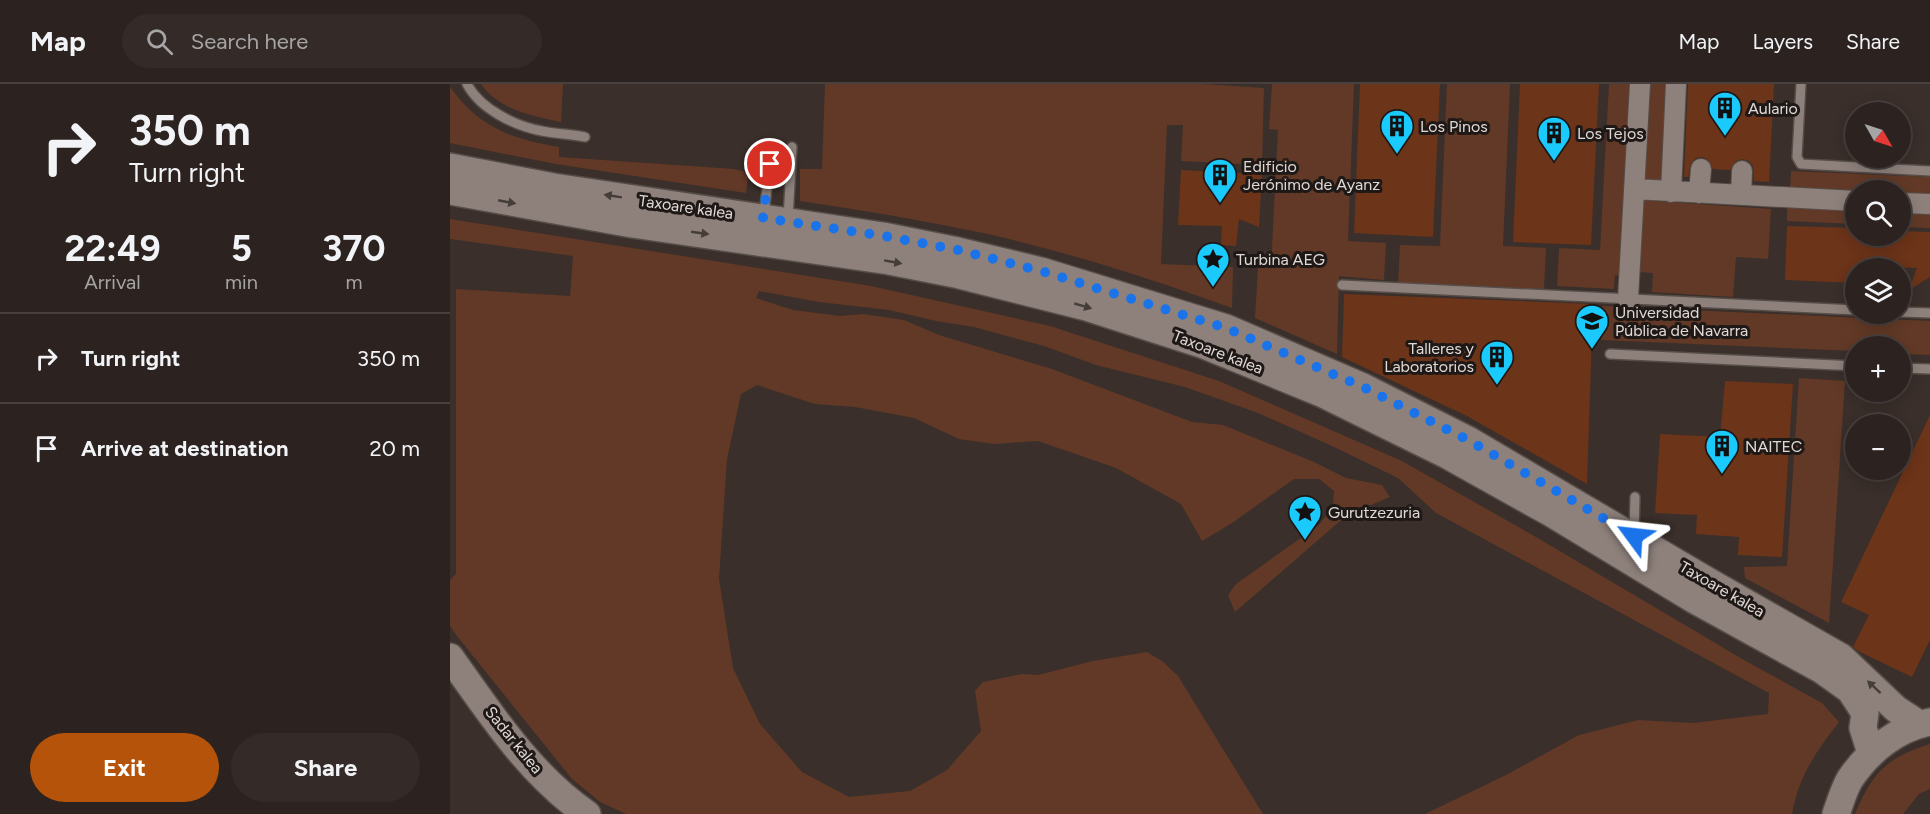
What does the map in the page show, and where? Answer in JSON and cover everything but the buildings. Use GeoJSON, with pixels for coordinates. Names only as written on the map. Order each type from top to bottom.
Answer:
{"type":"FeatureCollection","features":[{"type":"Feature","properties":{"kind":"street"},"geometry":{"type":"LineString","coordinates":[[1629,299],[1640,84]]}},
{"type":"Feature","properties":{"kind":"street"},"geometry":{"type":"LineString","coordinates":[[1671,192],[1676,84]]}},
{"type":"Feature","properties":{"kind":"street","name":"Taxoare kalea"},"geometry":{"type":"LineString","coordinates":[[450,167],[565,189],[884,236],[958,250],[1041,271],[1226,328],[1363,387],[1468,440],[1841,657],[1896,709],[1924,723]]}},
{"type":"Feature","properties":{"kind":"street"},"geometry":{"type":"LineString","coordinates":[[1699,193],[1701,169]]}},
{"type":"Feature","properties":{"kind":"street"},"geometry":{"type":"LineString","coordinates":[[1741,195],[1742,171]]}},
{"type":"Feature","properties":{"kind":"street"},"geometry":{"type":"LineString","coordinates":[[1634,189],[1845,200]]}},
{"type":"Feature","properties":{"kind":"street","name":"Taxoare kalea"},"geometry":{"type":"LineString","coordinates":[[450,191],[621,222],[889,261],[955,274],[1086,307],[1204,345],[1321,393],[1447,454],[1693,598],[1822,670],[1850,690],[1865,713],[1863,728],[1871,753]]}},
{"type":"Feature","properties":{"kind":"street"},"geometry":{"type":"LineString","coordinates":[[1911,203],[1930,204]]}},
{"type":"Feature","properties":{"kind":"street","name":"Sadar kalea"},"geometry":{"type":"LineString","coordinates":[[450,657],[527,760],[569,802],[587,814]]}},
{"type":"Feature","properties":{"kind":"street"},"geometry":{"type":"LineString","coordinates":[[1836,814],[1849,780],[1871,753],[1893,736],[1924,723]]}},
{"type":"Feature","properties":{"kind":"lane"},"geometry":{"type":"LineString","coordinates":[[467,84],[473,95],[490,109],[516,123],[541,131],[585,137]]}},
{"type":"Feature","properties":{"kind":"lane"},"geometry":{"type":"LineString","coordinates":[[1801,84],[1798,162],[1930,171]]}},
{"type":"Feature","properties":{"kind":"lane"},"geometry":{"type":"LineString","coordinates":[[772,145],[775,220]]}},
{"type":"Feature","properties":{"kind":"lane"},"geometry":{"type":"LineString","coordinates":[[775,220],[792,147]]}},
{"type":"Feature","properties":{"kind":"lane"},"geometry":{"type":"LineString","coordinates":[[1342,285],[1845,309]]}},
{"type":"Feature","properties":{"kind":"lane"},"geometry":{"type":"LineString","coordinates":[[1911,312],[1930,313]]}},
{"type":"Feature","properties":{"kind":"lane"},"geometry":{"type":"LineString","coordinates":[[1610,354],[1845,365]]}},
{"type":"Feature","properties":{"kind":"lane"},"geometry":{"type":"LineString","coordinates":[[1911,368],[1930,369]]}},
{"type":"Feature","properties":{"kind":"lane"},"geometry":{"type":"LineString","coordinates":[[1634,536],[1635,497]]}},
{"type":"Feature","properties":{"kind":"shaded area"},"geometry":{"type":"Polygon","coordinates":[[[481,84],[563,84],[561,122],[507,106],[488,93],[481,84]]]}},
{"type":"Feature","properties":{"kind":"shaded area"},"geometry":{"type":"Polygon","coordinates":[[[825,84],[1203,84],[1264,88],[1262,165],[1181,161],[1183,125],[1167,125],[1161,264],[1233,267],[1232,308],[1111,267],[1019,241],[918,220],[800,201],[800,169],[822,169],[825,84]]]}},
{"type":"Feature","properties":{"kind":"shaded area"},"geometry":{"type":"Polygon","coordinates":[[[1272,84],[1354,84],[1348,241],[1386,243],[1384,280],[1339,276],[1337,354],[1255,318],[1258,268],[1271,268],[1278,130],[1269,129],[1272,84]]]}},
{"type":"Feature","properties":{"kind":"shaded area"},"geometry":{"type":"Polygon","coordinates":[[[1447,84],[1510,84],[1503,246],[1546,248],[1544,289],[1398,283],[1400,245],[1440,246],[1447,84]]]}},
{"type":"Feature","properties":{"kind":"shaded area"},"geometry":{"type":"Polygon","coordinates":[[[1609,84],[1636,84],[1626,276],[1615,275],[1614,289],[1557,286],[1559,248],[1600,250],[1609,84]]]}},
{"type":"Feature","properties":{"kind":"shaded area"},"geometry":{"type":"Polygon","coordinates":[[[1644,84],[1671,84],[1665,185],[1639,184],[1644,84]]]}},
{"type":"Feature","properties":{"kind":"shaded area"},"geometry":{"type":"Polygon","coordinates":[[[450,87],[473,112],[497,129],[526,140],[559,147],[559,157],[734,169],[743,171],[748,176],[746,193],[556,164],[450,143],[450,87]]]}},
{"type":"Feature","properties":{"kind":"shaded area"},"geometry":{"type":"Polygon","coordinates":[[[1791,171],[1930,177],[1930,196],[1911,195],[1911,180],[1845,180],[1845,193],[1790,190],[1791,171]]]}},
{"type":"Feature","properties":{"kind":"shaded area"},"geometry":{"type":"Polygon","coordinates":[[[1640,200],[1771,209],[1768,259],[1736,257],[1733,297],[1652,292],[1653,273],[1636,272],[1640,200]]]}},
{"type":"Feature","properties":{"kind":"shaded area"},"geometry":{"type":"Polygon","coordinates":[[[1787,207],[1845,210],[1845,224],[1787,221],[1787,207]]]}},
{"type":"Feature","properties":{"kind":"shaded area"},"geometry":{"type":"Polygon","coordinates":[[[1911,210],[1930,211],[1930,228],[1911,227],[1911,210]]]}},
{"type":"Feature","properties":{"kind":"shaded area"},"geometry":{"type":"Polygon","coordinates":[[[450,219],[871,286],[1050,326],[1219,381],[1402,461],[1822,703],[1839,722],[1804,776],[1792,814],[1425,814],[1506,775],[1579,735],[1638,720],[1693,723],[1768,714],[1769,693],[1436,513],[1398,478],[1258,413],[1185,387],[1096,365],[1044,346],[974,327],[889,310],[819,302],[759,291],[756,298],[793,310],[840,316],[863,314],[904,320],[939,335],[1052,369],[1192,422],[1223,425],[1314,462],[1346,478],[1382,485],[1390,497],[1347,515],[1235,612],[1228,595],[1236,584],[1319,525],[1333,506],[1334,491],[1319,479],[1294,479],[1232,523],[1202,541],[1181,504],[1116,468],[1038,441],[994,444],[959,439],[914,418],[855,407],[815,404],[757,385],[741,394],[727,459],[719,579],[733,668],[760,724],[802,772],[849,797],[910,791],[947,770],[981,731],[975,691],[983,682],[1022,674],[1038,675],[1093,661],[1147,652],[1162,661],[1178,676],[1263,814],[626,814],[600,802],[572,779],[450,626],[450,580],[456,574],[456,289],[570,296],[573,256],[450,239],[450,219]]]}},
{"type":"Feature","properties":{"kind":"shaded area"},"geometry":{"type":"Polygon","coordinates":[[[1602,306],[1845,317],[1845,324],[1911,324],[1911,320],[1930,321],[1930,355],[1911,354],[1911,336],[1845,336],[1845,351],[1601,340],[1602,306]]]}},
{"type":"Feature","properties":{"kind":"shaded area"},"geometry":{"type":"Polygon","coordinates":[[[1799,378],[1845,381],[1829,623],[1745,578],[1744,567],[1787,566],[1799,378]]]}},
{"type":"Feature","properties":{"kind":"shaded area"},"geometry":{"type":"Polygon","coordinates":[[[1930,744],[1930,789],[1919,794],[1903,814],[1855,814],[1868,787],[1883,768],[1902,755],[1930,744]]]}},
{"type":"Feature","properties":{"kind":"place","name":"Aulario"},"geometry":{"type":"Point","coordinates":[1725,137]}},
{"type":"Feature","properties":{"kind":"place","name":"Los Pinos"},"geometry":{"type":"Point","coordinates":[1397,155]}},
{"type":"Feature","properties":{"kind":"place","name":"Los Tejos"},"geometry":{"type":"Point","coordinates":[1554,162]}},
{"type":"Feature","properties":{"kind":"place","name":"Edificio Jerónimo de Ayanz"},"geometry":{"type":"Point","coordinates":[1220,204]}},
{"type":"Feature","properties":{"kind":"place","name":"Turbina AEG"},"geometry":{"type":"Point","coordinates":[1213,288]}},
{"type":"Feature","properties":{"kind":"place","name":"Universidad Pública de Navarra"},"geometry":{"type":"Point","coordinates":[1592,350]}},
{"type":"Feature","properties":{"kind":"place","name":"Talleres y Laboratorios"},"geometry":{"type":"Point","coordinates":[1497,386]}},
{"type":"Feature","properties":{"kind":"place","name":"NAITEC"},"geometry":{"type":"Point","coordinates":[1722,475]}},
{"type":"Feature","properties":{"kind":"place","name":"Gurutzezuria"},"geometry":{"type":"Point","coordinates":[1305,541]}},
{"type":"Feature","properties":{"kind":"route"},"geometry":{"type":"LineString","coordinates":[[770,164],[763,218],[884,236],[958,250],[1041,271],[1226,328],[1363,387],[1468,440],[1634,536]]}}]}
